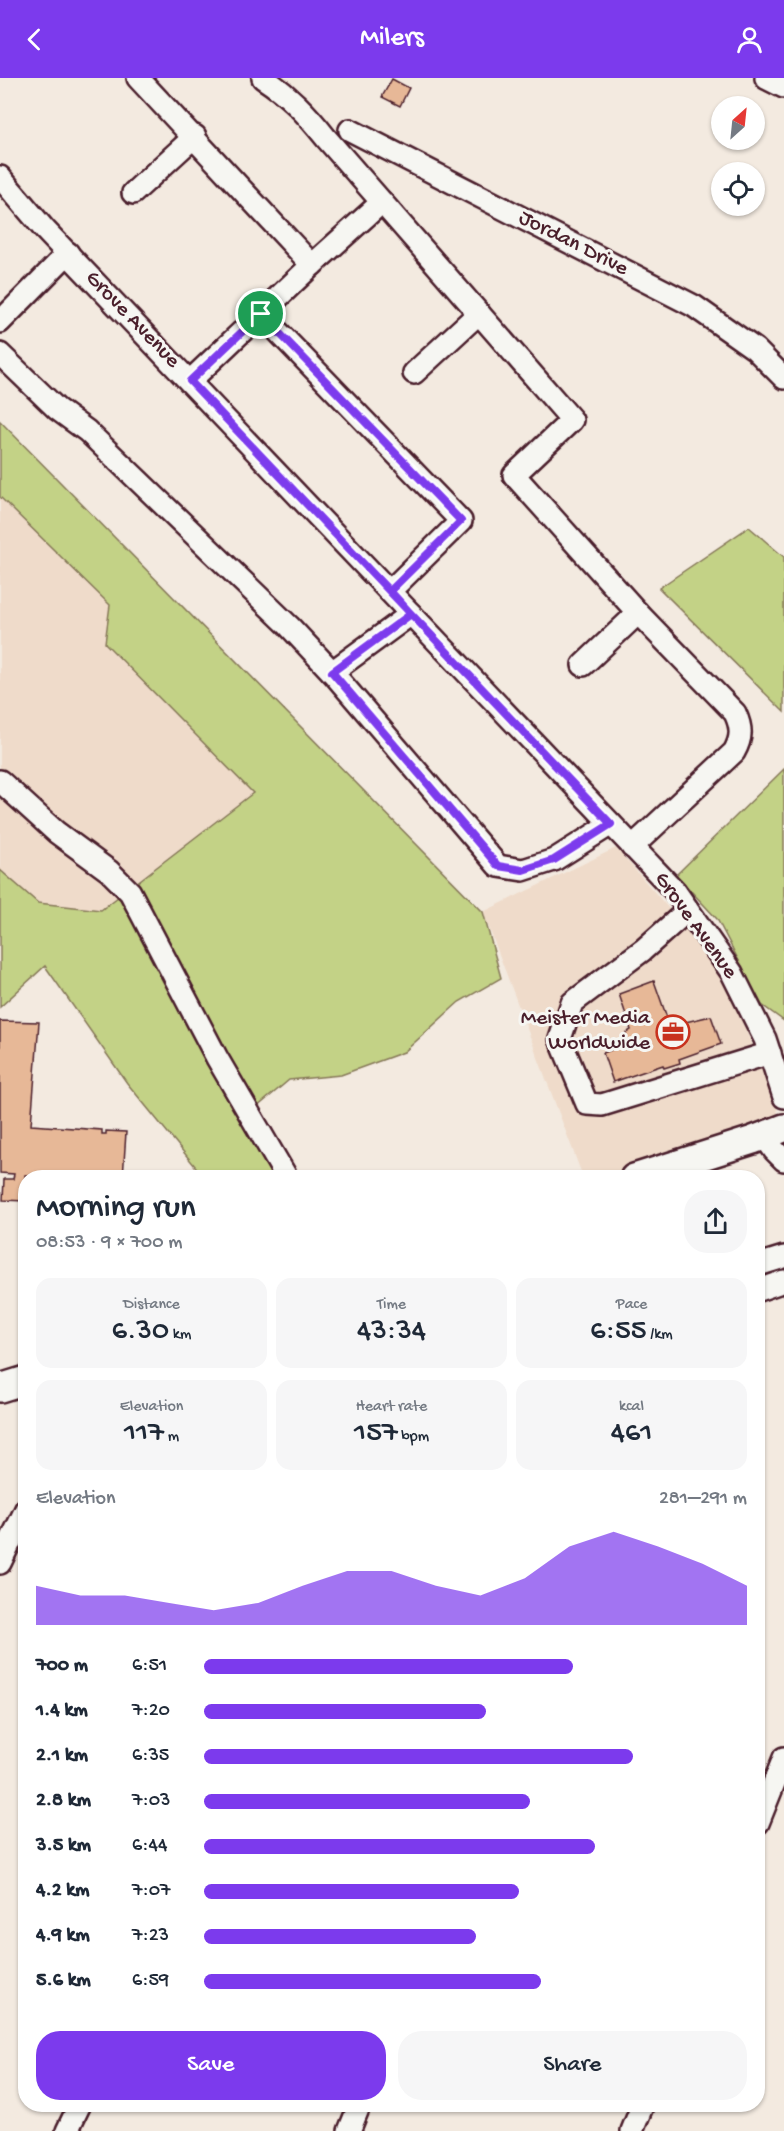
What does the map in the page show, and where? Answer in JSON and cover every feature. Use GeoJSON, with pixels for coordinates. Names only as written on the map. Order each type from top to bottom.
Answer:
{"type":"FeatureCollection","features":[{"type":"Feature","properties":{"kind":"main road"},"geometry":{"type":"LineString","coordinates":[[671,1170],[774,1132]]}},
{"type":"Feature","properties":{"kind":"main road"},"geometry":{"type":"LineString","coordinates":[[0,1388],[18,1382]]}},
{"type":"Feature","properties":{"kind":"street"},"geometry":{"type":"LineString","coordinates":[[138,78],[195,136],[312,265]]}},
{"type":"Feature","properties":{"kind":"street"},"geometry":{"type":"LineString","coordinates":[[263,78],[282,90],[305,112],[572,420],[514,475],[638,612],[735,713],[741,734],[734,752],[632,847]]}},
{"type":"Feature","properties":{"kind":"street"},"geometry":{"type":"LineString","coordinates":[[766,78],[784,87]]}},
{"type":"Feature","properties":{"kind":"street","name":"Jordan Drive"},"geometry":{"type":"LineString","coordinates":[[350,130],[694,306],[755,349],[784,378]]}},
{"type":"Feature","properties":{"kind":"street"},"geometry":{"type":"LineString","coordinates":[[133,193],[195,136]]}},
{"type":"Feature","properties":{"kind":"street","name":"Grove Avenue"},"geometry":{"type":"LineString","coordinates":[[0,177],[68,253],[675,891],[732,973],[765,1038],[784,1097]]}},
{"type":"Feature","properties":{"kind":"street"},"geometry":{"type":"LineString","coordinates":[[190,381],[382,202]]}},
{"type":"Feature","properties":{"kind":"street"},"geometry":{"type":"LineString","coordinates":[[0,322],[68,253]]}},
{"type":"Feature","properties":{"kind":"street"},"geometry":{"type":"LineString","coordinates":[[414,373],[479,313]]}},
{"type":"Feature","properties":{"kind":"street"},"geometry":{"type":"LineString","coordinates":[[261,314],[461,521],[390,591]]}},
{"type":"Feature","properties":{"kind":"street"},"geometry":{"type":"LineString","coordinates":[[0,354],[57,409],[87,431],[289,626],[332,672],[498,866],[523,870],[554,860],[611,824]]}},
{"type":"Feature","properties":{"kind":"street"},"geometry":{"type":"LineString","coordinates":[[583,665],[638,612]]}},
{"type":"Feature","properties":{"kind":"street"},"geometry":{"type":"LineString","coordinates":[[332,672],[411,614]]}},
{"type":"Feature","properties":{"kind":"street"},"geometry":{"type":"LineString","coordinates":[[0,781],[56,832],[109,871],[130,892],[217,1058],[282,1170]]}},
{"type":"Feature","properties":{"kind":"street"},"geometry":{"type":"LineString","coordinates":[[688,910],[643,950],[573,1003],[560,1039],[587,1104],[603,1105],[770,1053]]}},
{"type":"Feature","properties":{"kind":"street"},"geometry":{"type":"LineString","coordinates":[[774,1132],[774,1150],[784,1160]]}},
{"type":"Feature","properties":{"kind":"street"},"geometry":{"type":"LineString","coordinates":[[765,1263],[784,1257]]}},
{"type":"Feature","properties":{"kind":"street"},"geometry":{"type":"LineString","coordinates":[[765,1288],[784,1281]]}},
{"type":"Feature","properties":{"kind":"street"},"geometry":{"type":"LineString","coordinates":[[0,1563],[18,1526]]}},
{"type":"Feature","properties":{"kind":"street"},"geometry":{"type":"LineString","coordinates":[[765,1806],[784,1758]]}},
{"type":"Feature","properties":{"kind":"street"},"geometry":{"type":"LineString","coordinates":[[67,2131],[76,2112]]}},
{"type":"Feature","properties":{"kind":"street"},"geometry":{"type":"LineString","coordinates":[[349,2131],[357,2112]]}},
{"type":"Feature","properties":{"kind":"street"},"geometry":{"type":"LineString","coordinates":[[632,2131],[640,2112]]}},
{"type":"Feature","properties":{"kind":"shaded area"},"geometry":{"type":"Polygon","coordinates":[[[0,497],[110,605],[105,643],[253,793],[101,910],[38,903],[0,870],[0,497]]]}},
{"type":"Feature","properties":{"kind":"shaded area"},"geometry":{"type":"Polygon","coordinates":[[[616,848],[718,965],[775,1098],[779,1120],[623,1170],[580,1170],[483,912],[616,848]]]}},
{"type":"Feature","properties":{"kind":"green space"},"geometry":{"type":"Polygon","coordinates":[[[0,421],[483,912],[501,978],[459,1002],[404,1052],[341,1075],[289,1080],[249,1114],[277,1170],[198,1170],[127,1083],[45,966],[0,1007],[0,870],[38,903],[101,910],[253,793],[105,643],[110,605],[0,497],[0,421]]]}},
{"type":"Feature","properties":{"kind":"green space"},"geometry":{"type":"Polygon","coordinates":[[[749,527],[784,557],[784,712],[659,588],[749,527]]]}},
{"type":"Feature","properties":{"kind":"green space"},"geometry":{"type":"Polygon","coordinates":[[[784,769],[784,1021],[762,1005],[717,919],[676,875],[784,769]]]}},
{"type":"Feature","properties":{"kind":"building"},"geometry":{"type":"Polygon","coordinates":[[[392,79],[409,88],[400,106],[382,97],[392,79]]]}},
{"type":"Feature","properties":{"kind":"building","name":"Meister Media Worldwide"},"geometry":{"type":"Polygon","coordinates":[[[654,981],[671,1029],[681,1026],[681,1023],[711,1016],[721,1044],[679,1059],[680,1063],[664,1068],[663,1065],[613,1082],[603,1053],[624,1045],[626,1033],[631,1030],[619,994],[654,981]]]}},
{"type":"Feature","properties":{"kind":"building"},"geometry":{"type":"Polygon","coordinates":[[[0,1021],[39,1022],[31,1125],[102,1130],[102,1134],[106,1134],[106,1131],[126,1132],[124,1170],[18,1170],[18,1201],[3,1200],[4,1179],[13,1179],[14,1174],[0,1173],[0,1021]]]}},
{"type":"Feature","properties":{"kind":"place","name":"Meister Media Worldwide"},"geometry":{"type":"Point","coordinates":[673,1032]}},
{"type":"Feature","properties":{"kind":"route"},"geometry":{"type":"LineString","coordinates":[[261,314],[190,381],[390,591],[611,824],[554,860],[523,870],[498,866],[332,672],[411,614],[390,591],[461,521],[261,314]]}}]}
